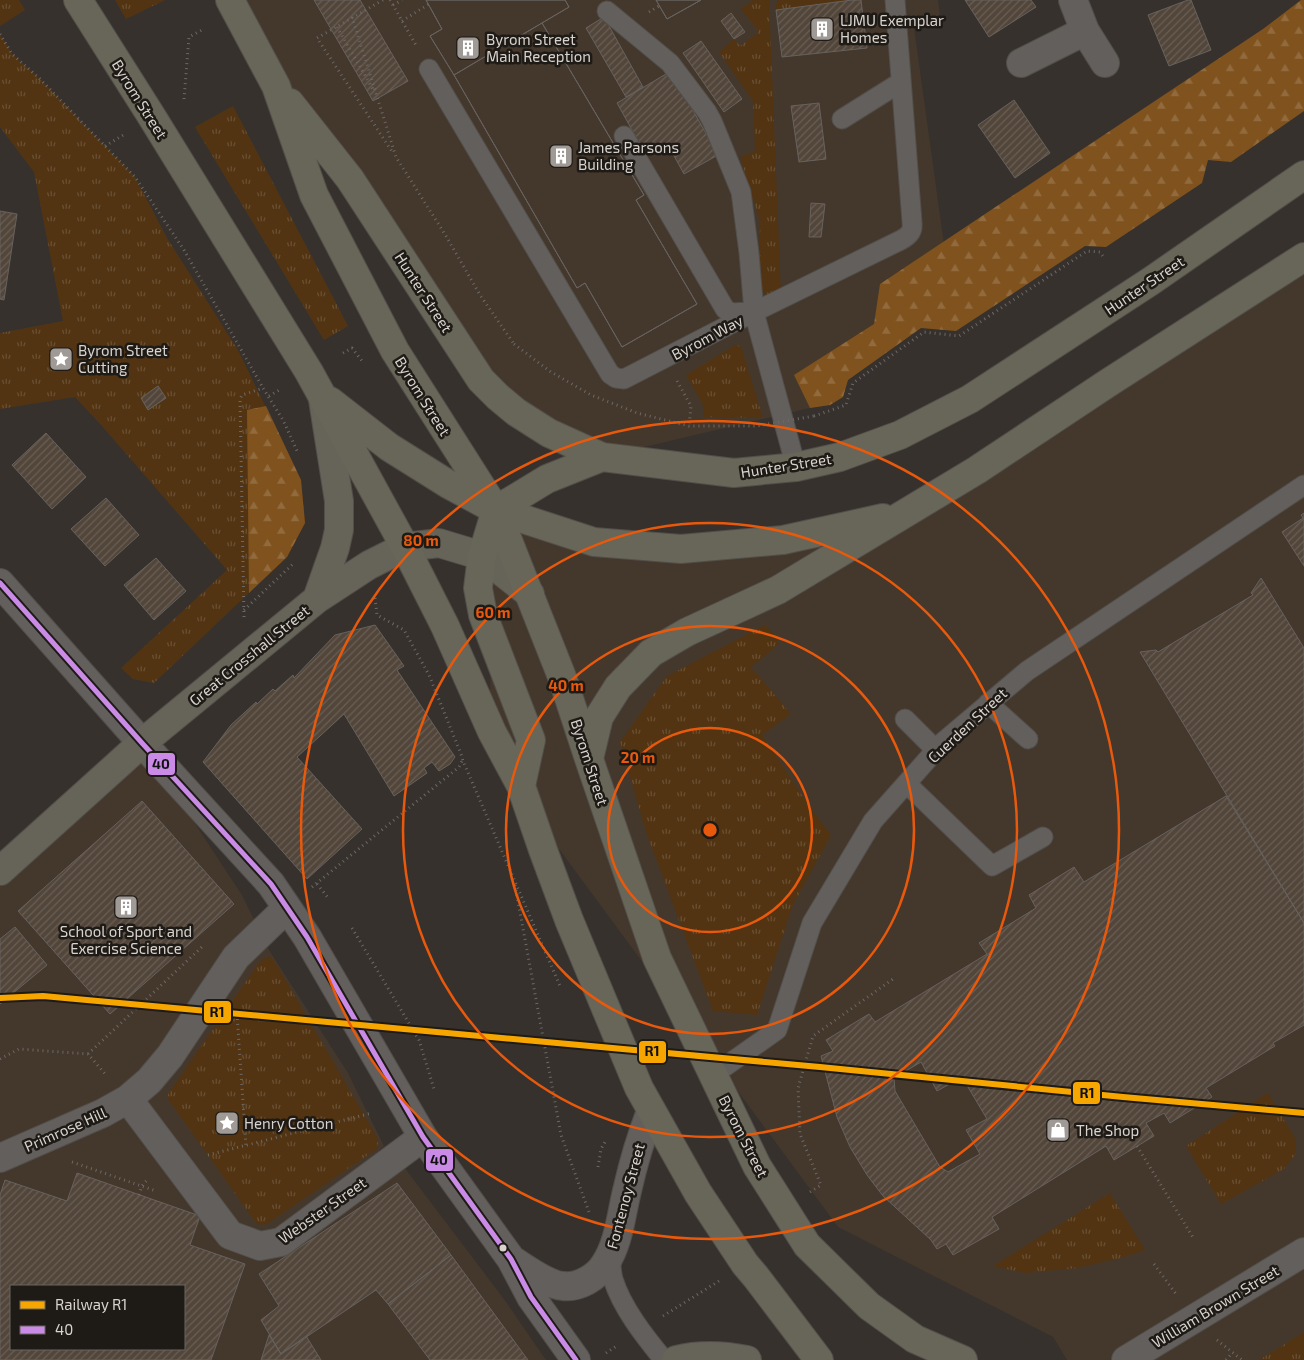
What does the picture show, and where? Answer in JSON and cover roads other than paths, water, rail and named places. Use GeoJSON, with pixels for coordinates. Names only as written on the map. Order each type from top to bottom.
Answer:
{"type":"FeatureCollection","features":[{"type":"Feature","properties":{"kind":"highway","name":"Byrom Street"},"geometry":{"type":"LineString","coordinates":[[78,0],[322,395],[405,548],[445,626],[492,732],[522,786],[568,920],[638,1088],[698,1192],[745,1264],[819,1360]]}},
{"type":"Feature","properties":{"kind":"highway","name":"Byrom Street"},"geometry":{"type":"LineString","coordinates":[[230,0],[276,86],[314,195],[395,351],[496,510],[562,677],[656,958],[757,1166],[807,1245],[869,1306],[915,1339],[963,1360]]}},
{"type":"Feature","properties":{"kind":"highway","name":"Hunter Street"},"geometry":{"type":"LineString","coordinates":[[276,86],[350,179],[481,380],[498,397],[516,412],[549,433],[602,457],[734,473],[796,467],[840,457],[900,435],[970,399],[1151,281],[1304,176]]}},
{"type":"Feature","properties":{"kind":"highway"},"geometry":{"type":"LineString","coordinates":[[589,759],[600,717],[618,687],[651,653],[687,632],[778,590],[976,470],[1108,382],[1304,257]]}},
{"type":"Feature","properties":{"kind":"highway"},"geometry":{"type":"LineString","coordinates":[[322,395],[389,446],[448,484],[496,510],[594,542],[680,549],[784,540],[906,512]]}},
{"type":"Feature","properties":{"kind":"highway"},"geometry":{"type":"LineString","coordinates":[[522,786],[531,740],[483,615],[478,588],[482,556],[496,510],[547,479],[602,457]]}},
{"type":"Feature","properties":{"kind":"main road"},"geometry":{"type":"LineString","coordinates":[[317,599],[335,548],[339,530],[339,501],[322,395]]}},
{"type":"Feature","properties":{"kind":"main road","name":"Great Crosshall Street"},"geometry":{"type":"LineString","coordinates":[[0,871],[142,743],[317,599],[369,565],[405,548],[439,542],[482,556],[530,594]]}},
{"type":"Feature","properties":{"kind":"main road"},"geometry":{"type":"LineString","coordinates":[[676,1360],[706,1355],[747,1360]]}},
{"type":"Feature","properties":{"kind":"street"},"geometry":{"type":"LineString","coordinates":[[1073,0],[1085,31],[1105,63]]}},
{"type":"Feature","properties":{"kind":"street"},"geometry":{"type":"LineString","coordinates":[[1020,64],[1085,31]]}},
{"type":"Feature","properties":{"kind":"street","name":"Fontenoy Street"},"geometry":{"type":"LineString","coordinates":[[3,593],[271,884],[307,937],[423,1137],[511,1260],[531,1297],[576,1360]]}},
{"type":"Feature","properties":{"kind":"street","name":"Primrose Hill"},"geometry":{"type":"LineString","coordinates":[[0,1158],[103,1113],[128,1099],[149,1081],[170,1056],[236,957],[287,908]]}},
{"type":"Feature","properties":{"kind":"street","name":"Webster Street"},"geometry":{"type":"LineString","coordinates":[[128,1099],[230,1235],[260,1246],[281,1242],[423,1137]]}},
{"type":"Feature","properties":{"kind":"street","name":"Fontenoy Street"},"geometry":{"type":"LineString","coordinates":[[511,1260],[544,1280],[563,1286],[592,1278],[604,1266],[610,1256],[616,1238],[641,1136],[651,1111]]}},
{"type":"Feature","properties":{"kind":"street","name":"William Brown Street"},"geometry":{"type":"LineString","coordinates":[[1126,1360],[1304,1252]]}},
{"type":"Feature","properties":{"kind":"lane","name":"Byrom Way"},"geometry":{"type":"LineString","coordinates":[[429,69],[613,376],[624,379],[754,312],[901,240],[911,233],[913,228],[895,0]]}},
{"type":"Feature","properties":{"kind":"lane"},"geometry":{"type":"LineString","coordinates":[[608,11],[670,63],[712,121],[741,192],[754,312],[796,467]]}},
{"type":"Feature","properties":{"kind":"lane"},"geometry":{"type":"LineString","coordinates":[[842,119],[901,82]]}},
{"type":"Feature","properties":{"kind":"lane"},"geometry":{"type":"LineString","coordinates":[[624,136],[725,309],[731,314],[754,312]]}},
{"type":"Feature","properties":{"kind":"lane","name":"Cuerden Street"},"geometry":{"type":"LineString","coordinates":[[713,1074],[777,1030],[812,923],[873,821],[943,742],[1027,671],[1304,485]]}},
{"type":"Feature","properties":{"kind":"lane"},"geometry":{"type":"LineString","coordinates":[[988,703],[1028,739]]}},
{"type":"Feature","properties":{"kind":"lane"},"geometry":{"type":"LineString","coordinates":[[906,719],[936,750]]}},
{"type":"Feature","properties":{"kind":"lane"},"geometry":{"type":"LineString","coordinates":[[907,784],[992,866],[1043,837]]}},
{"type":"Feature","properties":{"kind":"lane"},"geometry":{"type":"LineString","coordinates":[[610,1256],[613,1277],[618,1291],[640,1330],[664,1360]]}},
{"type":"Feature","properties":{"kind":"rail line","name":"R1"},"geometry":{"type":"LineString","coordinates":[[0,998],[43,996],[1304,1113]]}},
{"type":"Feature","properties":{"kind":"place","name":"LJMU Exemplar Homes"},"geometry":{"type":"Point","coordinates":[822,29]}},
{"type":"Feature","properties":{"kind":"place","name":"Byrom Street Main Reception"},"geometry":{"type":"Point","coordinates":[468,48]}},
{"type":"Feature","properties":{"kind":"place","name":"James Parsons Building"},"geometry":{"type":"Point","coordinates":[561,156]}},
{"type":"Feature","properties":{"kind":"place","name":"Byrom Street Cutting"},"geometry":{"type":"Point","coordinates":[61,359]}},
{"type":"Feature","properties":{"kind":"place","name":"School of Sport and Exercise Science"},"geometry":{"type":"Point","coordinates":[126,907]}},
{"type":"Feature","properties":{"kind":"place","name":"Henry Cotton"},"geometry":{"type":"Point","coordinates":[227,1123]}},
{"type":"Feature","properties":{"kind":"place","name":"The Shop"},"geometry":{"type":"Point","coordinates":[1058,1130]}}]}
